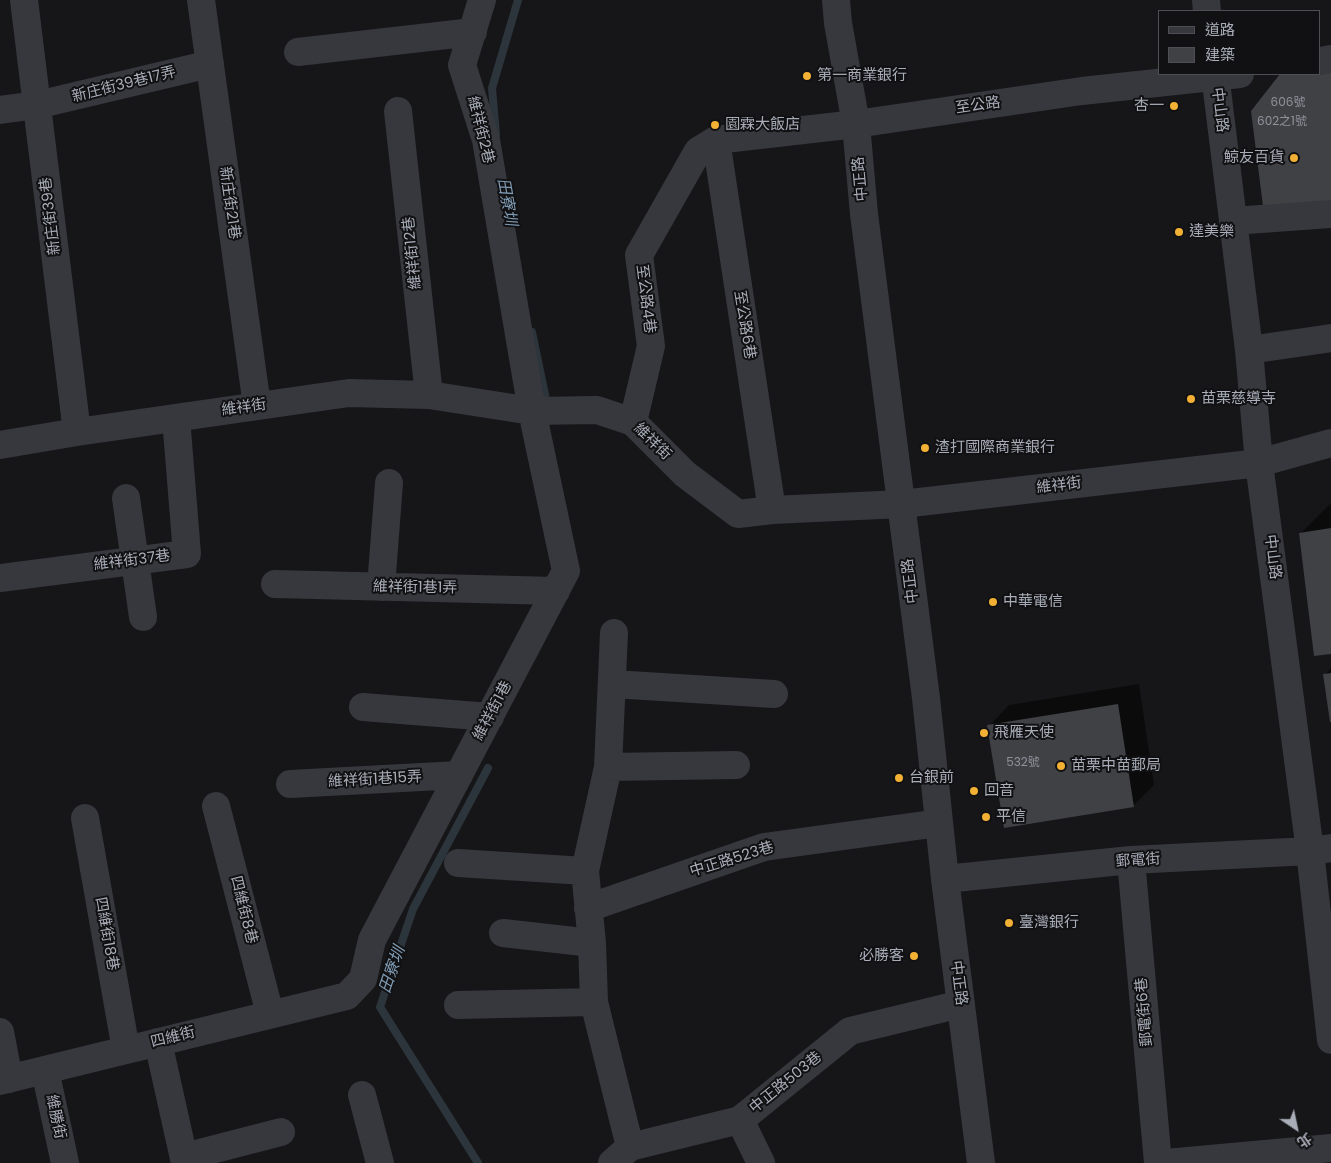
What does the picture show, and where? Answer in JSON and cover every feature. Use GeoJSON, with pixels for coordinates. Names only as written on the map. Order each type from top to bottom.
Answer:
{"type":"FeatureCollection","features":[{"type":"Feature","properties":{"kind":"street","name":"新庄街39巷"},"geometry":{"type":"LineString","coordinates":[[24,0],[77,432]]}},
{"type":"Feature","properties":{"kind":"street","name":"新庄街21巷"},"geometry":{"type":"LineString","coordinates":[[201,0],[256,406]]}},
{"type":"Feature","properties":{"kind":"street","name":"維祥街2巷"},"geometry":{"type":"LineString","coordinates":[[482,0],[462,65],[486,140],[532,411]]}},
{"type":"Feature","properties":{"kind":"street","name":"中正路"},"geometry":{"type":"LineString","coordinates":[[836,0],[838,23],[856,124],[864,214],[926,698],[945,879],[980,1163]]}},
{"type":"Feature","properties":{"kind":"street"},"geometry":{"type":"LineString","coordinates":[[298,52],[472,32]]}},
{"type":"Feature","properties":{"kind":"street","name":"新庄街39巷17弄"},"geometry":{"type":"LineString","coordinates":[[0,110],[37,105],[210,64]]}},
{"type":"Feature","properties":{"kind":"street","name":"至公路"},"geometry":{"type":"LineString","coordinates":[[716,140],[856,124],[1082,91],[1223,75]]}},
{"type":"Feature","properties":{"kind":"street","name":"中山路"},"geometry":{"type":"LineString","coordinates":[[1223,75],[1233,221],[1249,350],[1259,463],[1321,849],[1331,1040]]}},
{"type":"Feature","properties":{"kind":"street","name":"維祥街12巷"},"geometry":{"type":"LineString","coordinates":[[398,111],[428,395]]}},
{"type":"Feature","properties":{"kind":"street","name":"至公路4巷"},"geometry":{"type":"LineString","coordinates":[[633,422],[650,346],[639,255],[698,151],[716,140]]}},
{"type":"Feature","properties":{"kind":"street","name":"至公路6巷"},"geometry":{"type":"LineString","coordinates":[[716,140],[772,510]]}},
{"type":"Feature","properties":{"kind":"street"},"geometry":{"type":"LineString","coordinates":[[1233,221],[1331,214]]}},
{"type":"Feature","properties":{"kind":"street"},"geometry":{"type":"LineString","coordinates":[[1249,350],[1331,338]]}},
{"type":"Feature","properties":{"kind":"street","name":"維祥街"},"geometry":{"type":"LineString","coordinates":[[0,445],[77,432],[349,393],[428,395],[532,411],[597,410],[633,422],[685,474],[738,514],[772,510],[902,504],[1259,463],[1331,443]]}},
{"type":"Feature","properties":{"kind":"street","name":"維祥街1巷"},"geometry":{"type":"LineString","coordinates":[[346,996],[363,978],[372,940],[566,571],[532,411]]}},
{"type":"Feature","properties":{"kind":"street","name":"維祥街37巷"},"geometry":{"type":"LineString","coordinates":[[0,578],[188,554],[176,418]]}},
{"type":"Feature","properties":{"kind":"street"},"geometry":{"type":"LineString","coordinates":[[381,587],[389,482]]}},
{"type":"Feature","properties":{"kind":"street"},"geometry":{"type":"LineString","coordinates":[[126,498],[143,617]]}},
{"type":"Feature","properties":{"kind":"street","name":"維祥街1巷1弄"},"geometry":{"type":"LineString","coordinates":[[275,584],[556,591]]}},
{"type":"Feature","properties":{"kind":"street"},"geometry":{"type":"LineString","coordinates":[[614,633],[608,767],[585,871],[592,943],[594,1002],[621,1155]]}},
{"type":"Feature","properties":{"kind":"street"},"geometry":{"type":"LineString","coordinates":[[612,684],[774,694]]}},
{"type":"Feature","properties":{"kind":"street"},"geometry":{"type":"LineString","coordinates":[[364,707],[490,717]]}},
{"type":"Feature","properties":{"kind":"street"},"geometry":{"type":"LineString","coordinates":[[608,767],[736,765]]}},
{"type":"Feature","properties":{"kind":"street","name":"維祥街1巷15弄"},"geometry":{"type":"LineString","coordinates":[[290,784],[459,775]]}},
{"type":"Feature","properties":{"kind":"street","name":"四維街8巷"},"geometry":{"type":"LineString","coordinates":[[216,806],[270,1014]]}},
{"type":"Feature","properties":{"kind":"street","name":"四維街18巷"},"geometry":{"type":"LineString","coordinates":[[85,818],[126,1050]]}},
{"type":"Feature","properties":{"kind":"street","name":"中正路523巷"},"geometry":{"type":"LineString","coordinates":[[588,908],[764,847],[939,823]]}},
{"type":"Feature","properties":{"kind":"street","name":"郵電街"},"geometry":{"type":"LineString","coordinates":[[945,879],[1131,860],[1321,849]]}},
{"type":"Feature","properties":{"kind":"street","name":"郵電街6巷"},"geometry":{"type":"LineString","coordinates":[[1131,860],[1158,1163]]}},
{"type":"Feature","properties":{"kind":"street"},"geometry":{"type":"LineString","coordinates":[[458,862],[585,871]]}},
{"type":"Feature","properties":{"kind":"street"},"geometry":{"type":"LineString","coordinates":[[503,933],[592,943]]}},
{"type":"Feature","properties":{"kind":"street","name":"四維街"},"geometry":{"type":"LineString","coordinates":[[4,1080],[346,996]]}},
{"type":"Feature","properties":{"kind":"street"},"geometry":{"type":"LineString","coordinates":[[458,1005],[594,1002]]}},
{"type":"Feature","properties":{"kind":"street","name":"中正路503巷"},"geometry":{"type":"LineString","coordinates":[[621,1155],[740,1120],[850,1032],[961,1004]]}},
{"type":"Feature","properties":{"kind":"street"},"geometry":{"type":"LineString","coordinates":[[0,1032],[4,1080]]}},
{"type":"Feature","properties":{"kind":"street"},"geometry":{"type":"LineString","coordinates":[[158,1042],[185,1160],[281,1132]]}},
{"type":"Feature","properties":{"kind":"street","name":"維勝街"},"geometry":{"type":"LineString","coordinates":[[45,1070],[65,1163]]}},
{"type":"Feature","properties":{"kind":"street"},"geometry":{"type":"LineString","coordinates":[[362,1095],[380,1163]]}},
{"type":"Feature","properties":{"kind":"street"},"geometry":{"type":"LineString","coordinates":[[740,1120],[761,1163]]}},
{"type":"Feature","properties":{"kind":"street"},"geometry":{"type":"LineString","coordinates":[[1166,1163],[1331,1148]]}},
{"type":"Feature","properties":{"kind":"building","name":"鯨友百貨"},"geometry":{"type":"Polygon","coordinates":[[[1331,67],[1331,206],[1264,214],[1251,111],[1279,75],[1321,75],[1331,67]]]}},
{"type":"Feature","properties":{"kind":"building"},"geometry":{"type":"Polygon","coordinates":[[[1331,528],[1331,654],[1314,656],[1299,533],[1331,528]]]}},
{"type":"Feature","properties":{"kind":"building"},"geometry":{"type":"Polygon","coordinates":[[[1331,673],[1331,722],[1330,722],[1323,674],[1331,673]]]}},
{"type":"Feature","properties":{"kind":"building","name":"苗栗中苗郵局"},"geometry":{"type":"Polygon","coordinates":[[[1118,704],[1134,807],[1004,828],[987,725],[1118,704]]]}},
{"type":"Feature","properties":{"kind":"waterway","name":"田寮圳"},"geometry":{"type":"LineString","coordinates":[[496,134],[492,88],[518,0]]}},
{"type":"Feature","properties":{"kind":"waterway","name":"田寮圳"},"geometry":{"type":"LineString","coordinates":[[532,332],[547,404]]}},
{"type":"Feature","properties":{"kind":"waterway","name":"田寮圳"},"geometry":{"type":"LineString","coordinates":[[478,1163],[380,1007],[413,909],[488,768]]}},
{"type":"Feature","properties":{"kind":"place","name":"第一商業銀行"},"geometry":{"type":"Point","coordinates":[807,76]}},
{"type":"Feature","properties":{"kind":"place","name":"杏一"},"geometry":{"type":"Point","coordinates":[1174,106]}},
{"type":"Feature","properties":{"kind":"place","name":"園霖大飯店"},"geometry":{"type":"Point","coordinates":[715,125]}},
{"type":"Feature","properties":{"kind":"place","name":"鯨友百貨"},"geometry":{"type":"Point","coordinates":[1294,158]}},
{"type":"Feature","properties":{"kind":"place","name":"達美樂"},"geometry":{"type":"Point","coordinates":[1179,232]}},
{"type":"Feature","properties":{"kind":"place","name":"苗栗慈導寺"},"geometry":{"type":"Point","coordinates":[1191,399]}},
{"type":"Feature","properties":{"kind":"place","name":"渣打國際商業銀行"},"geometry":{"type":"Point","coordinates":[925,448]}},
{"type":"Feature","properties":{"kind":"place","name":"中華電信"},"geometry":{"type":"Point","coordinates":[993,602]}},
{"type":"Feature","properties":{"kind":"place","name":"飛雁天使"},"geometry":{"type":"Point","coordinates":[984,733]}},
{"type":"Feature","properties":{"kind":"place","name":"苗栗中苗郵局"},"geometry":{"type":"Point","coordinates":[1061,766]}},
{"type":"Feature","properties":{"kind":"place","name":"台銀前"},"geometry":{"type":"Point","coordinates":[899,778]}},
{"type":"Feature","properties":{"kind":"place","name":"回音"},"geometry":{"type":"Point","coordinates":[974,791]}},
{"type":"Feature","properties":{"kind":"place","name":"平信"},"geometry":{"type":"Point","coordinates":[986,817]}},
{"type":"Feature","properties":{"kind":"place","name":"臺灣銀行"},"geometry":{"type":"Point","coordinates":[1009,923]}},
{"type":"Feature","properties":{"kind":"place","name":"必勝客"},"geometry":{"type":"Point","coordinates":[914,956]}}]}
